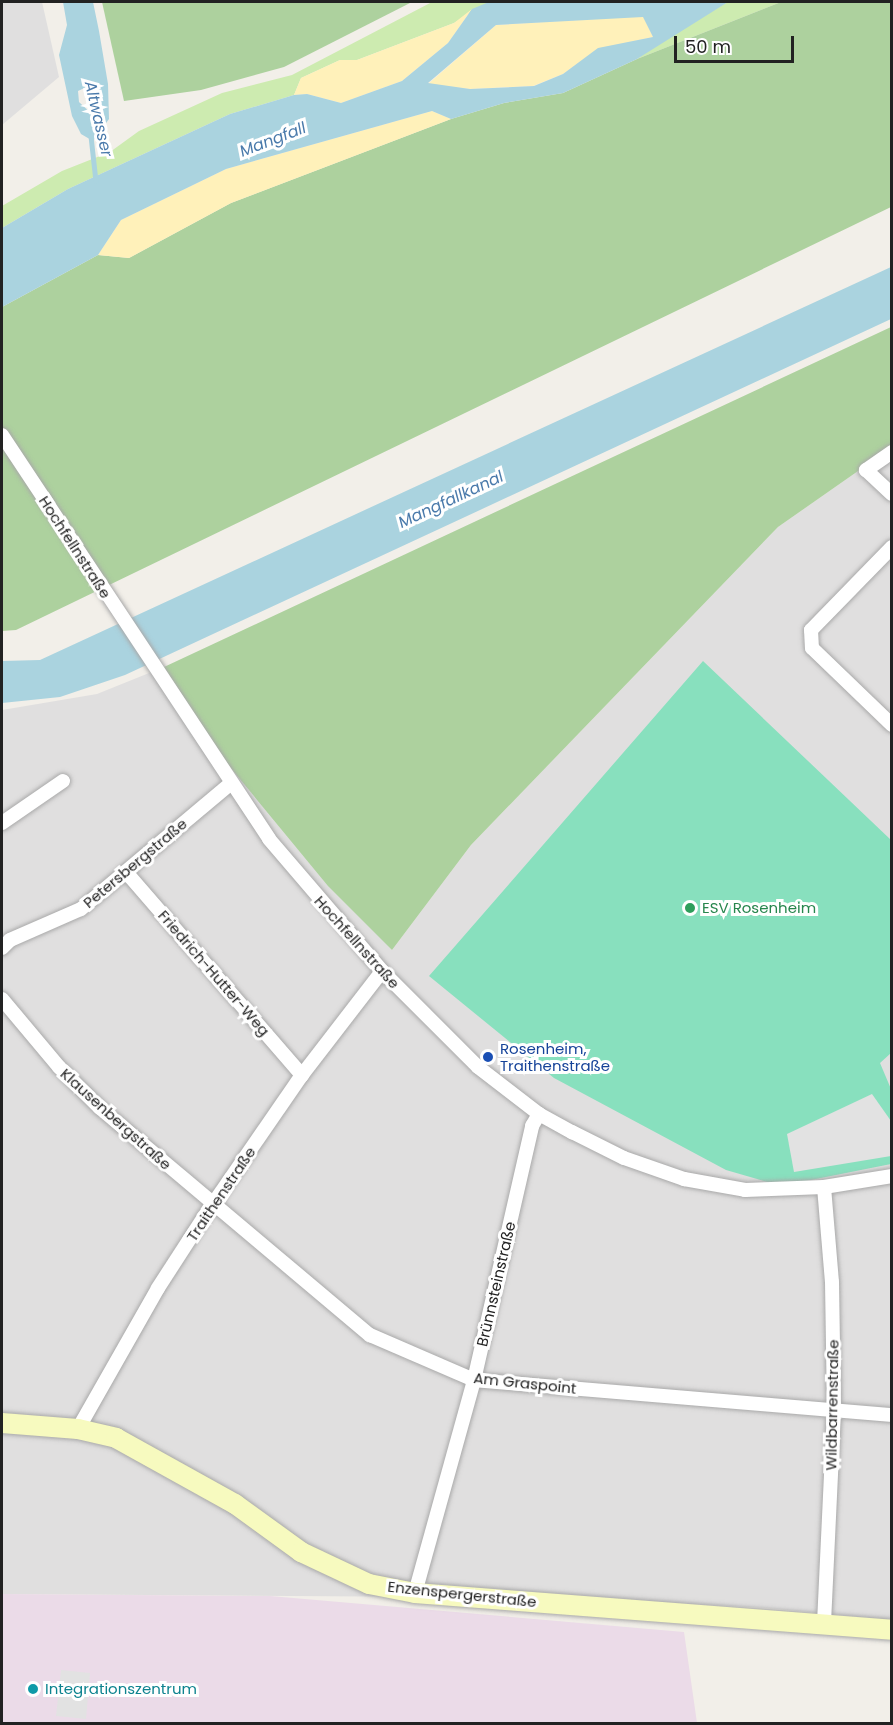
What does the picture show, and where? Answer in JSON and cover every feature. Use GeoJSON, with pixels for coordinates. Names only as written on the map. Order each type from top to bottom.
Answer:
{"type":"FeatureCollection","features":[{"type":"Feature","properties":{"kind":"street","name":"Hochfellnstraße"},"geometry":{"type":"LineString","coordinates":[[2,435],[230,784],[292,868],[382,971],[478,1067],[539,1114],[624,1158],[684,1179],[745,1190],[824,1187],[891,1176]]}},
{"type":"Feature","properties":{"kind":"street"},"geometry":{"type":"LineString","coordinates":[[891,452],[866,470],[891,494]]}},
{"type":"Feature","properties":{"kind":"street"},"geometry":{"type":"LineString","coordinates":[[891,547],[811,630],[812,648],[891,725]]}},
{"type":"Feature","properties":{"kind":"street"},"geometry":{"type":"LineString","coordinates":[[2,823],[63,781]]}},
{"type":"Feature","properties":{"kind":"street","name":"Petersbergstraße"},"geometry":{"type":"LineString","coordinates":[[2,948],[10,940],[81,909],[230,784]]}},
{"type":"Feature","properties":{"kind":"street","name":"Friedrich-Hutter-Weg"},"geometry":{"type":"LineString","coordinates":[[126,872],[302,1074]]}},
{"type":"Feature","properties":{"kind":"street","name":"Traithenstraße"},"geometry":{"type":"LineString","coordinates":[[78,1429],[158,1288],[213,1204],[302,1074],[382,971]]}},
{"type":"Feature","properties":{"kind":"street","name":"Klausenbergstraße"},"geometry":{"type":"LineString","coordinates":[[2,999],[59,1067],[100,1108],[213,1204]]}},
{"type":"Feature","properties":{"kind":"street","name":"Brünnsteinstraße"},"geometry":{"type":"LineString","coordinates":[[415,1593],[474,1380],[532,1126],[539,1114]]}},
{"type":"Feature","properties":{"kind":"street","name":"Wildbarrenstraße"},"geometry":{"type":"LineString","coordinates":[[824,1187],[832,1282],[834,1411],[825,1623]]}},
{"type":"Feature","properties":{"kind":"street","name":"Am Graspoint"},"geometry":{"type":"LineString","coordinates":[[213,1204],[370,1335],[474,1380],[891,1415]]}},
{"type":"Feature","properties":{"kind":"street","name":"Enzenspergerstraße"},"geometry":{"type":"LineString","coordinates":[[2,1423],[78,1429],[116,1438],[147,1453],[235,1504],[333,1569],[369,1584],[415,1593],[825,1623],[891,1630]]}},
{"type":"Feature","properties":{"kind":"shaded area"},"geometry":{"type":"Polygon","coordinates":[[[2,2],[42,2],[59,77],[2,125],[2,2]]]}},
{"type":"Feature","properties":{"kind":"shaded area"},"geometry":{"type":"Polygon","coordinates":[[[891,448],[891,1620],[767,1608],[574,1598],[2,1594],[2,710],[97,694],[164,667],[225,761],[392,950],[471,845],[778,527],[891,448]]]}},
{"type":"Feature","properties":{"kind":"shaded area"},"geometry":{"type":"Polygon","coordinates":[[[872,1094],[891,1121],[891,1156],[794,1172],[787,1134],[872,1094]]]}},
{"type":"Feature","properties":{"kind":"shaded area"},"geometry":{"type":"Polygon","coordinates":[[[2,1594],[270,1596],[684,1632],[697,1723],[2,1724],[2,1594]]]}},
{"type":"Feature","properties":{"kind":"shaded area"},"geometry":{"type":"Polygon","coordinates":[[[61,1670],[90,1673],[86,1719],[56,1716],[61,1670]]]}},
{"type":"Feature","properties":{"kind":"green space"},"geometry":{"type":"Polygon","coordinates":[[[102,2],[412,2],[284,67],[201,90],[124,101],[102,2]]]}},
{"type":"Feature","properties":{"kind":"green space"},"geometry":{"type":"Polygon","coordinates":[[[432,2],[489,2],[454,23],[357,60],[340,60],[301,78],[294,95],[230,114],[68,189],[2,228],[2,206],[62,171],[110,152],[139,131],[222,93],[292,75],[432,2]]]}},
{"type":"Feature","properties":{"kind":"green space"},"geometry":{"type":"Polygon","coordinates":[[[728,2],[781,2],[637,59],[666,38],[728,2]]]}},
{"type":"Feature","properties":{"kind":"green space"},"geometry":{"type":"Polygon","coordinates":[[[781,2],[891,2],[891,207],[16,630],[2,631],[2,307],[98,255],[129,258],[231,203],[451,119],[504,103],[563,93],[637,59],[781,2]]]}},
{"type":"Feature","properties":{"kind":"green space"},"geometry":{"type":"Polygon","coordinates":[[[891,327],[891,448],[778,527],[471,845],[392,950],[328,886],[225,761],[164,667],[891,327]]]}},
{"type":"Feature","properties":{"kind":"green space","name":"ESV Rosenheim"},"geometry":{"type":"Polygon","coordinates":[[[703,661],[891,840],[891,1053],[880,1063],[891,1089],[891,1164],[781,1186],[726,1170],[554,1078],[429,976],[703,661]]]}},
{"type":"Feature","properties":{"kind":"sand"},"geometry":{"type":"Polygon","coordinates":[[[472,9],[448,43],[402,81],[341,103],[307,94],[294,95],[301,78],[340,60],[357,60],[454,23],[472,9]]]}},
{"type":"Feature","properties":{"kind":"sand"},"geometry":{"type":"Polygon","coordinates":[[[643,16],[653,37],[598,49],[563,74],[533,86],[470,89],[428,84],[496,25],[643,16]]]}},
{"type":"Feature","properties":{"kind":"sand"},"geometry":{"type":"Polygon","coordinates":[[[432,111],[451,119],[231,203],[129,258],[98,255],[121,220],[226,169],[432,111]]]}},
{"type":"Feature","properties":{"kind":"water"},"geometry":{"type":"Polygon","coordinates":[[[63,2],[93,2],[108,84],[109,119],[93,141],[81,134],[72,116],[59,55],[67,25],[63,2]],[[95,83],[78,91],[79,102],[95,117],[101,95],[95,83]]]}},
{"type":"Feature","properties":{"kind":"water","name":"Mangfall"},"geometry":{"type":"Polygon","coordinates":[[[489,2],[728,2],[637,59],[563,93],[504,103],[451,119],[432,111],[226,169],[121,220],[98,255],[2,307],[2,228],[68,189],[230,114],[294,95],[307,94],[341,103],[402,81],[448,43],[472,9],[489,2]],[[643,17],[496,25],[428,83],[470,89],[534,86],[563,74],[598,48],[653,37],[643,17]]]}},
{"type":"Feature","properties":{"kind":"water","name":"Mangfallkanal"},"geometry":{"type":"Polygon","coordinates":[[[891,267],[891,319],[125,675],[60,697],[2,703],[2,661],[40,660],[891,267]]]}},
{"type":"Feature","properties":{"kind":"waterway","name":"Altwasser"},"geometry":{"type":"LineString","coordinates":[[91,136],[96,181]]}},
{"type":"Feature","properties":{"kind":"place","name":"ESV Rosenheim"},"geometry":{"type":"Point","coordinates":[690,908]}},
{"type":"Feature","properties":{"kind":"place","name":"Rosenheim, Traithenstraße"},"geometry":{"type":"Point","coordinates":[488,1057]}},
{"type":"Feature","properties":{"kind":"place","name":"Integrationszentrum"},"geometry":{"type":"Point","coordinates":[33,1689]}}]}
